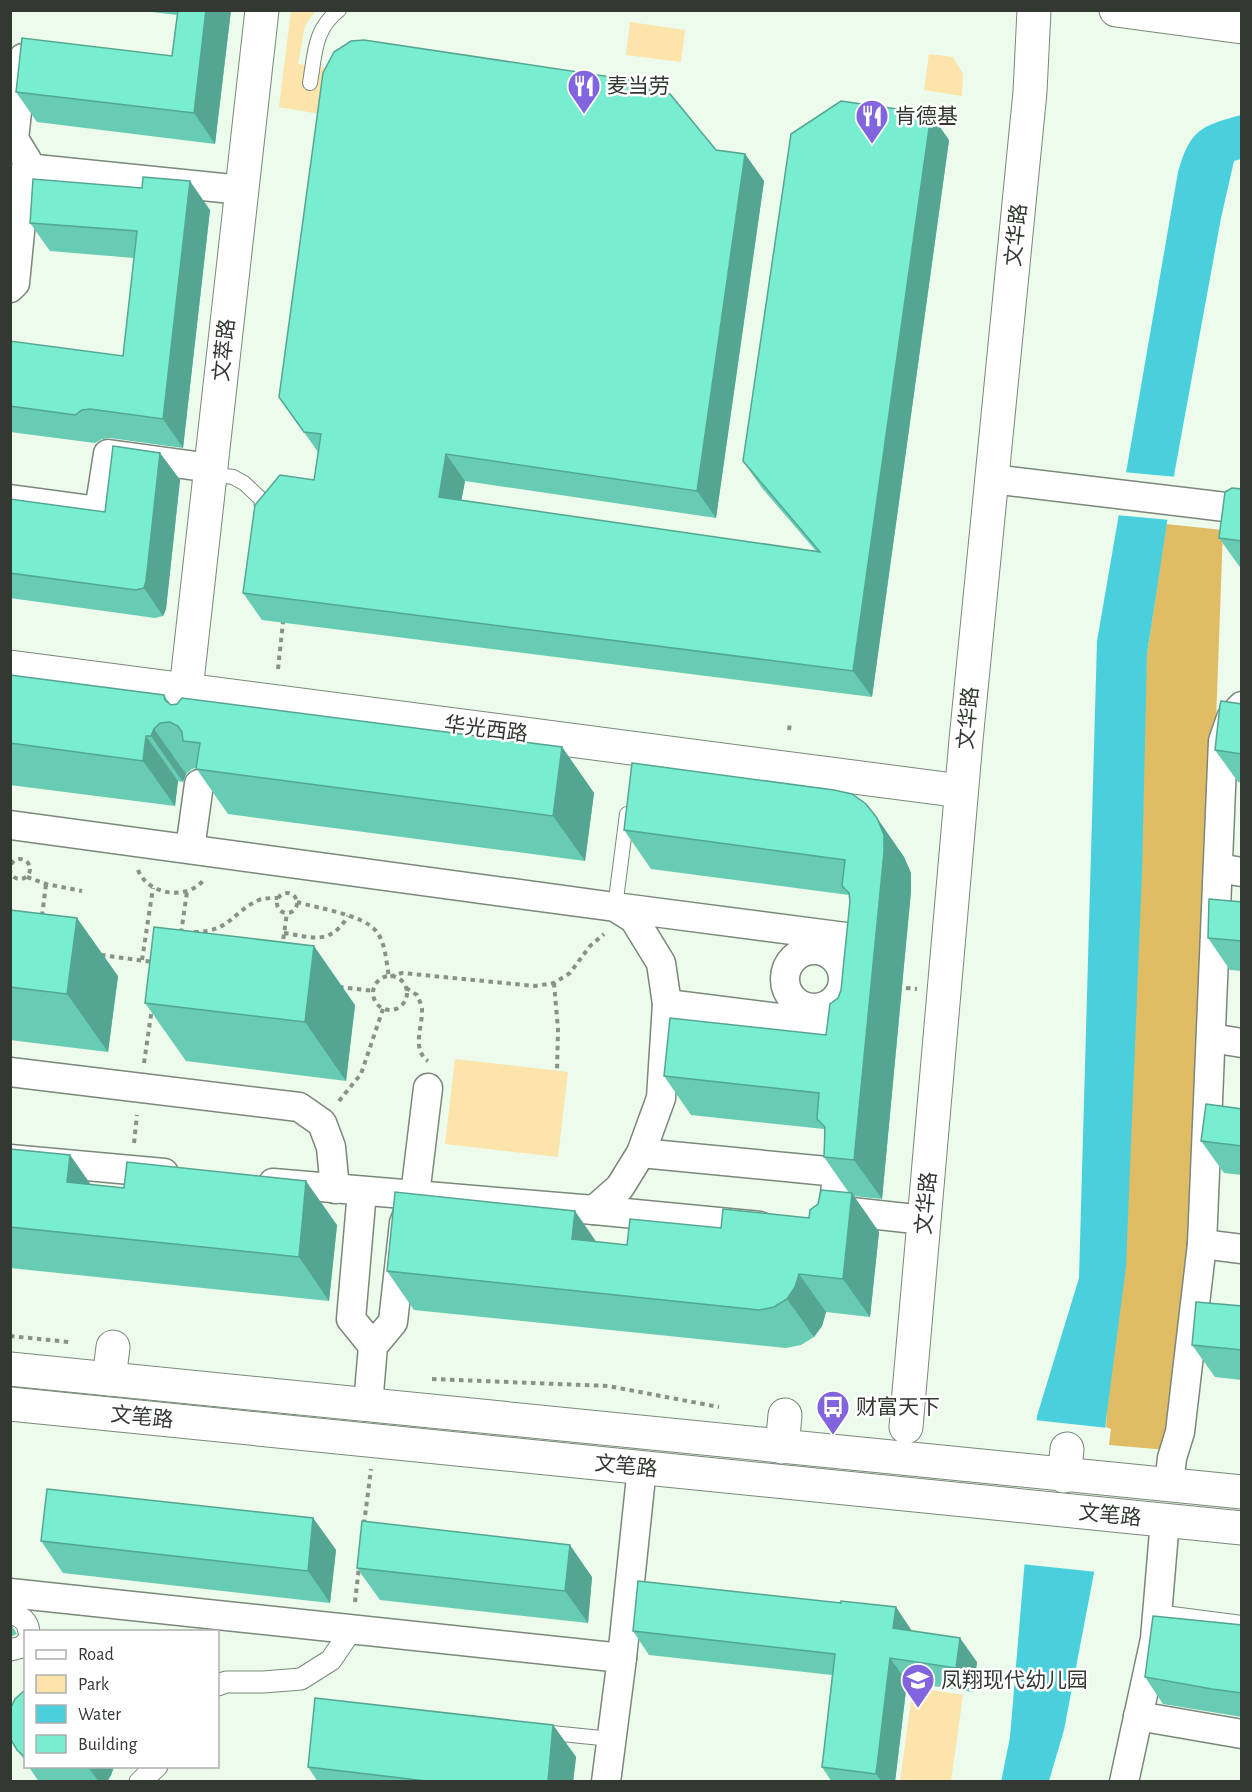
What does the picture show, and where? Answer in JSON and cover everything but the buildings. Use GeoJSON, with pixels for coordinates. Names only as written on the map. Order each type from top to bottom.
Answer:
{"type":"FeatureCollection","features":[{"type":"Feature","properties":{"kind":"street","name":"文萃路"},"geometry":{"type":"LineString","coordinates":[[202,695],[211,471],[262,10]]}},
{"type":"Feature","properties":{"kind":"street","name":"文华路"},"geometry":{"type":"LineString","coordinates":[[906,1427],[961,791],[1030,92],[1034,10]]}},
{"type":"Feature","properties":{"kind":"street"},"geometry":{"type":"LineString","coordinates":[[1116,10],[1242,27]]}},
{"type":"Feature","properties":{"kind":"street"},"geometry":{"type":"LineString","coordinates":[[10,288],[15,284],[27,160],[14,139],[27,47]]}},
{"type":"Feature","properties":{"kind":"street"},"geometry":{"type":"LineString","coordinates":[[26,168],[242,190]]}},
{"type":"Feature","properties":{"kind":"street"},"geometry":{"type":"LineString","coordinates":[[10,499],[99,511],[108,454],[211,471]]}},
{"type":"Feature","properties":{"kind":"street"},"geometry":{"type":"LineString","coordinates":[[992,479],[1242,509]]}},
{"type":"Feature","properties":{"kind":"street","name":"华光西路"},"geometry":{"type":"LineString","coordinates":[[10,666],[202,695],[635,753],[961,791]]}},
{"type":"Feature","properties":{"kind":"street"},"geometry":{"type":"LineString","coordinates":[[1169,1485],[1172,1458],[1180,1432],[1202,1244],[1211,1038],[1230,870],[1223,741],[1231,718],[1242,706]]}},
{"type":"Feature","properties":{"kind":"street"},"geometry":{"type":"LineString","coordinates":[[190,849],[199,784]]}},
{"type":"Feature","properties":{"kind":"street"},"geometry":{"type":"LineString","coordinates":[[10,825],[190,849],[818,942],[861,939],[850,981],[852,1027],[810,1015],[667,1004]]}},
{"type":"Feature","properties":{"kind":"street"},"geometry":{"type":"LineString","coordinates":[[594,1210],[620,1187],[641,1153],[661,1098],[667,1004],[661,963],[624,913]]}},
{"type":"Feature","properties":{"kind":"street"},"geometry":{"type":"LineString","coordinates":[[810,1015],[788,991],[785,981],[786,971],[790,962],[818,942]]}},
{"type":"Feature","properties":{"kind":"street"},"geometry":{"type":"LineString","coordinates":[[1211,1038],[1242,1043]]}},
{"type":"Feature","properties":{"kind":"street"},"geometry":{"type":"LineString","coordinates":[[10,1072],[299,1107],[322,1123],[348,1190],[351,1319],[374,1346]]}},
{"type":"Feature","properties":{"kind":"street"},"geometry":{"type":"LineString","coordinates":[[368,1405],[374,1346],[393,1322],[404,1223],[415,1195],[430,1076]]}},
{"type":"Feature","properties":{"kind":"street"},"geometry":{"type":"LineString","coordinates":[[244,1180],[831,1233],[837,1172],[641,1153]]}},
{"type":"Feature","properties":{"kind":"street"},"geometry":{"type":"LineString","coordinates":[[10,1159],[187,1175]]}},
{"type":"Feature","properties":{"kind":"street"},"geometry":{"type":"LineString","coordinates":[[833,1210],[924,1220]]}},
{"type":"Feature","properties":{"kind":"street"},"geometry":{"type":"LineString","coordinates":[[1202,1244],[1242,1249]]}},
{"type":"Feature","properties":{"kind":"street"},"geometry":{"type":"LineString","coordinates":[[109,1379],[113,1347]]}},
{"type":"Feature","properties":{"kind":"street","name":"文笔路"},"geometry":{"type":"LineString","coordinates":[[10,1369],[1023,1472],[1066,1462],[1106,1480],[1242,1492]]}},
{"type":"Feature","properties":{"kind":"street","name":"文笔路"},"geometry":{"type":"LineString","coordinates":[[10,1404],[1242,1528]]}},
{"type":"Feature","properties":{"kind":"street"},"geometry":{"type":"LineString","coordinates":[[782,1447],[785,1415]]}},
{"type":"Feature","properties":{"kind":"street"},"geometry":{"type":"LineString","coordinates":[[606,1782],[622,1658],[642,1467]]}},
{"type":"Feature","properties":{"kind":"street"},"geometry":{"type":"LineString","coordinates":[[1124,1782],[1155,1639],[1165,1520]]}},
{"type":"Feature","properties":{"kind":"street"},"geometry":{"type":"LineString","coordinates":[[12,1603],[352,1629],[622,1658]]}},
{"type":"Feature","properties":{"kind":"street"},"geometry":{"type":"LineString","coordinates":[[12,1603],[25,1621],[19,1646]]}},
{"type":"Feature","properties":{"kind":"street"},"geometry":{"type":"LineString","coordinates":[[219,1685],[226,1682],[263,1683],[301,1679],[331,1660],[352,1629]]}},
{"type":"Feature","properties":{"kind":"street"},"geometry":{"type":"LineString","coordinates":[[1138,1716],[1242,1734]]}},
{"type":"Feature","properties":{"kind":"street"},"geometry":{"type":"LineString","coordinates":[[140,1782],[156,1768]]}},
{"type":"Feature","properties":{"kind":"lane"},"geometry":{"type":"LineString","coordinates":[[310,83],[317,37],[328,19],[339,10]]}},
{"type":"Feature","properties":{"kind":"lane"},"geometry":{"type":"LineString","coordinates":[[211,471],[233,477],[253,491],[261,500],[264,516],[262,527]]}},
{"type":"Feature","properties":{"kind":"lane"},"geometry":{"type":"LineString","coordinates":[[624,913],[629,798]]}},
{"type":"Feature","properties":{"kind":"lane"},"geometry":{"type":"LineString","coordinates":[[1157,1612],[1242,1623]]}},
{"type":"Feature","properties":{"kind":"lane"},"geometry":{"type":"LineString","coordinates":[[532,1731],[611,1739]]}},
{"type":"Feature","properties":{"kind":"path"},"geometry":{"type":"LineString","coordinates":[[278,669],[284,622]]}},
{"type":"Feature","properties":{"kind":"path"},"geometry":{"type":"LineString","coordinates":[[789,730],[790,723]]}},
{"type":"Feature","properties":{"kind":"path"},"geometry":{"type":"LineString","coordinates":[[27,877],[30,865],[25,861],[13,861],[12,874],[17,878],[27,877],[46,884],[81,891]]}},
{"type":"Feature","properties":{"kind":"path"},"geometry":{"type":"LineString","coordinates":[[40,927],[46,884]]}},
{"type":"Feature","properties":{"kind":"path"},"geometry":{"type":"LineString","coordinates":[[142,960],[153,888]]}},
{"type":"Feature","properties":{"kind":"path"},"geometry":{"type":"LineString","coordinates":[[180,942],[187,892]]}},
{"type":"Feature","properties":{"kind":"path"},"geometry":{"type":"LineString","coordinates":[[182,930],[197,932],[219,929],[245,908],[261,899],[278,898],[282,894],[289,893],[297,902],[359,919],[376,930],[384,947],[389,976]]}},
{"type":"Feature","properties":{"kind":"path"},"geometry":{"type":"LineString","coordinates":[[278,898],[278,908],[287,913],[293,911],[297,902]]}},
{"type":"Feature","properties":{"kind":"path"},"geometry":{"type":"LineString","coordinates":[[281,956],[287,913]]}},
{"type":"Feature","properties":{"kind":"path"},"geometry":{"type":"LineString","coordinates":[[406,988],[407,994],[403,1004],[394,1010],[383,1009],[376,1002],[374,991],[378,981],[402,973],[536,986],[554,983],[570,973],[590,946],[624,913]]}},
{"type":"Feature","properties":{"kind":"path"},"geometry":{"type":"LineString","coordinates":[[284,933],[324,938],[340,929],[348,916]]}},
{"type":"Feature","properties":{"kind":"path"},"geometry":{"type":"LineString","coordinates":[[96,955],[158,962]]}},
{"type":"Feature","properties":{"kind":"path"},"geometry":{"type":"LineString","coordinates":[[389,976],[399,980],[417,995],[422,1009],[418,1044],[430,1076]]}},
{"type":"Feature","properties":{"kind":"path"},"geometry":{"type":"LineString","coordinates":[[850,981],[900,987]]}},
{"type":"Feature","properties":{"kind":"path"},"geometry":{"type":"LineString","coordinates":[[554,983],[558,1029],[557,1071]]}},
{"type":"Feature","properties":{"kind":"path"},"geometry":{"type":"LineString","coordinates":[[331,986],[374,991]]}},
{"type":"Feature","properties":{"kind":"path"},"geometry":{"type":"LineString","coordinates":[[322,1123],[362,1074],[383,1009]]}},
{"type":"Feature","properties":{"kind":"path"},"geometry":{"type":"LineString","coordinates":[[10,1336],[113,1347]]}},
{"type":"Feature","properties":{"kind":"path"},"geometry":{"type":"LineString","coordinates":[[424,1378],[608,1386],[730,1409]]}},
{"type":"Feature","properties":{"kind":"path"},"geometry":{"type":"LineString","coordinates":[[363,1535],[375,1440]]}},
{"type":"Feature","properties":{"kind":"path"},"geometry":{"type":"LineString","coordinates":[[352,1629],[360,1558]]}},
{"type":"Feature","properties":{"kind":"green space"},"geometry":{"type":"Polygon","coordinates":[[[291,11],[315,11],[305,26],[298,64],[327,68],[320,114],[279,107],[291,11]]]}},
{"type":"Feature","properties":{"kind":"green space"},"geometry":{"type":"Polygon","coordinates":[[[630,22],[685,30],[681,62],[626,55],[630,22]]]}},
{"type":"Feature","properties":{"kind":"green space"},"geometry":{"type":"Polygon","coordinates":[[[929,54],[953,57],[963,74],[962,96],[924,90],[929,54]]]}},
{"type":"Feature","properties":{"kind":"green space"},"geometry":{"type":"Polygon","coordinates":[[[455,1059],[568,1072],[558,1157],[445,1144],[455,1059]]]}},
{"type":"Feature","properties":{"kind":"green space"},"geometry":{"type":"Polygon","coordinates":[[[913,1687],[963,1695],[951,1781],[900,1781],[913,1687]]]}},
{"type":"Feature","properties":{"kind":"shaded area"},"geometry":{"type":"Polygon","coordinates":[[[1166,524],[1223,530],[1197,1243],[1167,1450],[1109,1445],[1111,1429],[1106,1427],[1147,654],[1166,524]]]}},
{"type":"Feature","properties":{"kind":"water"},"geometry":{"type":"Polygon","coordinates":[[[1241,115],[1241,159],[1234,161],[1221,218],[1175,470],[1147,654],[1142,873],[1126,1267],[1106,1420],[1094,1573],[1064,1730],[1049,1781],[1001,1782],[1010,1737],[1037,1416],[1079,1278],[1097,641],[1178,172],[1192,138],[1206,127],[1241,115]]]}},
{"type":"Feature","properties":{"kind":"pier"},"geometry":{"type":"Polygon","coordinates":[[[1123,472],[1177,477],[1170,520],[1116,515],[1123,472]]]}},
{"type":"Feature","properties":{"kind":"pier"},"geometry":{"type":"Polygon","coordinates":[[[1034,1420],[1108,1428],[1097,1572],[1021,1564],[1034,1420]]]}},
{"type":"Feature","properties":{"kind":"place","name":"麦当劳"},"geometry":{"type":"Point","coordinates":[584,115]}},
{"type":"Feature","properties":{"kind":"place","name":"肯德基"},"geometry":{"type":"Point","coordinates":[872,145]}},
{"type":"Feature","properties":{"kind":"place","name":"财富天下"},"geometry":{"type":"Point","coordinates":[833,1436]}},
{"type":"Feature","properties":{"kind":"place","name":"凤翔现代幼儿园"},"geometry":{"type":"Point","coordinates":[918,1709]}}]}
